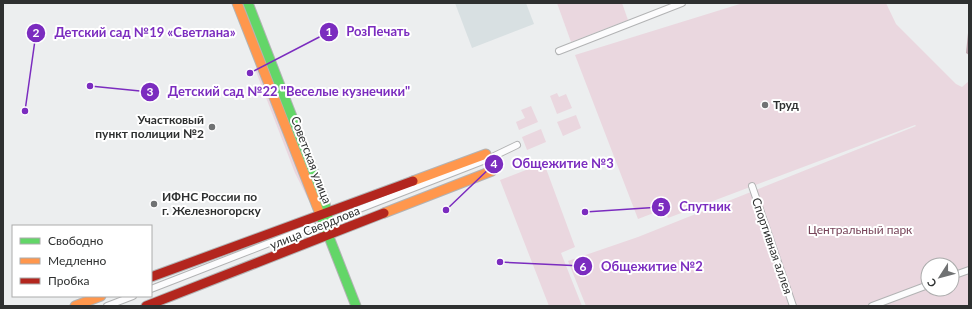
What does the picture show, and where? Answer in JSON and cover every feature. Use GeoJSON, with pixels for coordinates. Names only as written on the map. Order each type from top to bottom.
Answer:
{"type":"FeatureCollection","features":[{"type":"Feature","properties":{"kind":"street","name":"Советская улица"},"geometry":{"type":"LineString","coordinates":[[237,3],[324,213]]}},
{"type":"Feature","properties":{"kind":"street","name":"Советская улица"},"geometry":{"type":"LineString","coordinates":[[248,3],[324,213],[328,236],[356,306]]}},
{"type":"Feature","properties":{"kind":"street"},"geometry":{"type":"LineString","coordinates":[[559,52],[682,3]]}},
{"type":"Feature","properties":{"kind":"street"},"geometry":{"type":"LineString","coordinates":[[344,215],[488,159],[517,145]]}},
{"type":"Feature","properties":{"kind":"street","name":"улица Свердлова"},"geometry":{"type":"LineString","coordinates":[[152,277],[486,154]]}},
{"type":"Feature","properties":{"kind":"street","name":"улица Свердлова"},"geometry":{"type":"LineString","coordinates":[[146,306],[492,172]]}},
{"type":"Feature","properties":{"kind":"street","name":"Спортивная аллея"},"geometry":{"type":"LineString","coordinates":[[752,186],[793,306]]}},
{"type":"Feature","properties":{"kind":"street"},"geometry":{"type":"LineString","coordinates":[[152,289],[313,226]]}},
{"type":"Feature","properties":{"kind":"street"},"geometry":{"type":"LineString","coordinates":[[872,306],[920,288]]}},
{"type":"Feature","properties":{"kind":"street"},"geometry":{"type":"LineString","coordinates":[[75,306],[98,297]]}},
{"type":"Feature","properties":{"kind":"street"},"geometry":{"type":"LineString","coordinates":[[107,306],[130,297]]}},
{"type":"Feature","properties":{"kind":"shaded area"},"geometry":{"type":"Polygon","coordinates":[[[455,3],[526,3],[534,24],[472,48],[455,3]]]}},
{"type":"Feature","properties":{"kind":"shaded area"},"geometry":{"type":"Polygon","coordinates":[[[969,23],[969,55],[966,53],[969,23]]]}},
{"type":"Feature","properties":{"kind":"green space"},"geometry":{"type":"Polygon","coordinates":[[[557,3],[622,3],[628,20],[571,42],[557,3]]]}},
{"type":"Feature","properties":{"kind":"green space","name":"Центральный парк"},"geometry":{"type":"Polygon","coordinates":[[[743,3],[886,3],[896,24],[956,84],[962,87],[969,81],[969,306],[586,306],[568,261],[638,237],[916,126],[915,125],[668,218],[664,209],[638,219],[575,55],[743,3]]]}},
{"type":"Feature","properties":{"kind":"green space"},"geometry":{"type":"Polygon","coordinates":[[[259,68],[310,200],[308,199],[295,173],[255,69],[259,68]]]}},
{"type":"Feature","properties":{"kind":"green space"},"geometry":{"type":"Polygon","coordinates":[[[557,93],[559,97],[566,94],[572,108],[557,114],[550,96],[557,93]]]}},
{"type":"Feature","properties":{"kind":"green space"},"geometry":{"type":"Polygon","coordinates":[[[531,106],[538,122],[519,130],[516,122],[525,118],[521,110],[531,106]]]}},
{"type":"Feature","properties":{"kind":"green space"},"geometry":{"type":"Polygon","coordinates":[[[576,115],[581,128],[563,136],[557,122],[576,115]]]}},
{"type":"Feature","properties":{"kind":"green space"},"geometry":{"type":"Polygon","coordinates":[[[541,129],[546,142],[527,150],[522,137],[541,129]]]}},
{"type":"Feature","properties":{"kind":"green space"},"geometry":{"type":"Polygon","coordinates":[[[544,163],[575,247],[561,253],[582,306],[549,306],[500,180],[544,163]]]}},
{"type":"Feature","properties":{"kind":"traffic: fast"},"geometry":{"type":"LineString","coordinates":[[248,3],[324,199],[328,217]]}},
{"type":"Feature","properties":{"kind":"traffic: fast"},"geometry":{"type":"LineString","coordinates":[[320,214],[356,306]]}},
{"type":"Feature","properties":{"kind":"traffic: slow"},"geometry":{"type":"LineString","coordinates":[[237,3],[320,214]]}},
{"type":"Feature","properties":{"kind":"traffic: slow"},"geometry":{"type":"LineString","coordinates":[[413,181],[486,154]]}},
{"type":"Feature","properties":{"kind":"traffic: slow"},"geometry":{"type":"LineString","coordinates":[[384,213],[492,171]]}},
{"type":"Feature","properties":{"kind":"traffic: slow"},"geometry":{"type":"LineString","coordinates":[[75,306],[98,297]]}},
{"type":"Feature","properties":{"kind":"traffic: jam"},"geometry":{"type":"LineString","coordinates":[[152,277],[413,181]]}},
{"type":"Feature","properties":{"kind":"traffic: jam"},"geometry":{"type":"LineString","coordinates":[[146,306],[384,213]]}},
{"type":"Feature","properties":{"kind":"place","name":"РозПечать"},"geometry":{"type":"Point","coordinates":[250,73]}},
{"type":"Feature","properties":{"kind":"place","name":"Детский сад №22 \"Веселые кузнечики\""},"geometry":{"type":"Point","coordinates":[90,86]}},
{"type":"Feature","properties":{"kind":"place","name":"Труд"},"geometry":{"type":"Point","coordinates":[765,105]}},
{"type":"Feature","properties":{"kind":"place","name":"Детский сад №19 «Светлана»"},"geometry":{"type":"Point","coordinates":[25,111]}},
{"type":"Feature","properties":{"kind":"place","name":"Участковый пункт полиции №2"},"geometry":{"type":"Point","coordinates":[212,127]}},
{"type":"Feature","properties":{"kind":"place","name":"ИФНС России по г. Железногорску"},"geometry":{"type":"Point","coordinates":[154,204]}},
{"type":"Feature","properties":{"kind":"place","name":"Общежитие №3"},"geometry":{"type":"Point","coordinates":[446,210]}},
{"type":"Feature","properties":{"kind":"place","name":"Спутник"},"geometry":{"type":"Point","coordinates":[585,212]}},
{"type":"Feature","properties":{"kind":"place","name":"Общежитие №2"},"geometry":{"type":"Point","coordinates":[500,262]}}]}
